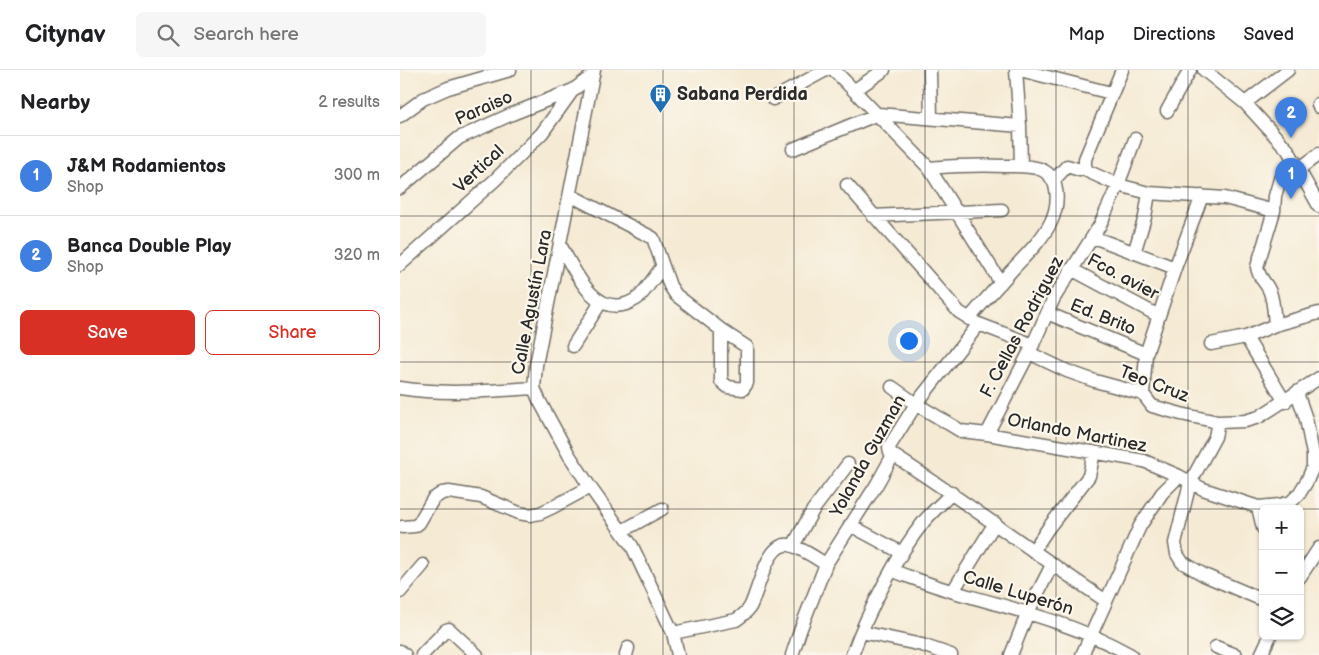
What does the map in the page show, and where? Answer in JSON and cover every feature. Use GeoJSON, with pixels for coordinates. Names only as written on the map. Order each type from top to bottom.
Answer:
{"type":"FeatureCollection","features":[{"type":"Feature","properties":{"kind":"street"},"geometry":{"type":"LineString","coordinates":[[400,116],[423,99],[448,88],[510,70]]}},
{"type":"Feature","properties":{"kind":"street"},"geometry":{"type":"LineString","coordinates":[[773,99],[826,70]]}},
{"type":"Feature","properties":{"kind":"street"},"geometry":{"type":"LineString","coordinates":[[834,70],[929,168],[1000,283]]}},
{"type":"Feature","properties":{"kind":"street"},"geometry":{"type":"LineString","coordinates":[[855,90],[884,70]]}},
{"type":"Feature","properties":{"kind":"street"},"geometry":{"type":"LineString","coordinates":[[930,70],[930,118]]}},
{"type":"Feature","properties":{"kind":"street"},"geometry":{"type":"LineString","coordinates":[[1016,70],[1021,166]]}},
{"type":"Feature","properties":{"kind":"street"},"geometry":{"type":"LineString","coordinates":[[1020,70],[1111,93]]}},
{"type":"Feature","properties":{"kind":"street"},"geometry":{"type":"LineString","coordinates":[[1122,70],[1085,159],[1087,171],[1118,185],[1149,193],[1225,198],[1274,211]]}},
{"type":"Feature","properties":{"kind":"street"},"geometry":{"type":"LineString","coordinates":[[1167,111],[1190,70]]}},
{"type":"Feature","properties":{"kind":"street"},"geometry":{"type":"LineString","coordinates":[[1204,70],[1245,103],[1288,150],[1296,164],[1313,181],[1319,206]]}},
{"type":"Feature","properties":{"kind":"street"},"geometry":{"type":"LineString","coordinates":[[1245,103],[1288,70]]}},
{"type":"Feature","properties":{"kind":"street","name":"Paraiso"},"geometry":{"type":"LineString","coordinates":[[400,188],[459,138],[512,114],[573,90],[593,73]]}},
{"type":"Feature","properties":{"kind":"street","name":"Calle Agustín Lara"},"geometry":{"type":"LineString","coordinates":[[593,73],[536,365],[534,388],[569,454],[632,546],[673,633],[678,655]]}},
{"type":"Feature","properties":{"kind":"street","name":"Vertical"},"geometry":{"type":"LineString","coordinates":[[400,265],[495,180],[542,132],[573,90]]}},
{"type":"Feature","properties":{"kind":"street"},"geometry":{"type":"LineString","coordinates":[[793,149],[878,114],[1020,126]]}},
{"type":"Feature","properties":{"kind":"street","name":"F. Cellas Rodriguez"},"geometry":{"type":"LineString","coordinates":[[987,434],[1031,349],[1047,313],[1071,269],[1093,237],[1118,185],[1135,139]]}},
{"type":"Feature","properties":{"kind":"street"},"geometry":{"type":"LineString","coordinates":[[1275,325],[1270,293],[1258,276],[1257,267],[1274,211],[1275,196],[1280,179],[1296,164],[1319,154]]}},
{"type":"Feature","properties":{"kind":"street"},"geometry":{"type":"LineString","coordinates":[[929,168],[971,165],[1021,166],[1040,169],[1054,180],[1067,166],[1080,170],[1085,166]]}},
{"type":"Feature","properties":{"kind":"street","name":"Yolanda Guzman"},"geometry":{"type":"LineString","coordinates":[[792,655],[826,564],[877,484],[893,455],[890,452],[890,447],[916,404],[979,323],[1000,283],[1034,246],[1051,221],[1056,202],[1054,180]]}},
{"type":"Feature","properties":{"kind":"street"},"geometry":{"type":"LineString","coordinates":[[847,185],[959,312],[979,323]]}},
{"type":"Feature","properties":{"kind":"street"},"geometry":{"type":"LineString","coordinates":[[1134,253],[1145,217],[1149,193]]}},
{"type":"Feature","properties":{"kind":"street"},"geometry":{"type":"LineString","coordinates":[[570,195],[650,236],[656,245],[670,286],[676,294],[721,330]]}},
{"type":"Feature","properties":{"kind":"street"},"geometry":{"type":"LineString","coordinates":[[1143,394],[1146,354],[1202,196]]}},
{"type":"Feature","properties":{"kind":"street"},"geometry":{"type":"LineString","coordinates":[[873,216],[1002,210]]}},
{"type":"Feature","properties":{"kind":"street"},"geometry":{"type":"LineString","coordinates":[[1093,237],[1175,268]]}},
{"type":"Feature","properties":{"kind":"street"},"geometry":{"type":"LineString","coordinates":[[560,245],[592,295],[601,302],[620,306],[632,302],[639,297],[663,266]]}},
{"type":"Feature","properties":{"kind":"street","name":"Fco. avier"},"geometry":{"type":"LineString","coordinates":[[1071,269],[1160,316]]}},
{"type":"Feature","properties":{"kind":"street"},"geometry":{"type":"LineString","coordinates":[[573,346],[601,302]]}},
{"type":"Feature","properties":{"kind":"street","name":"Ed. Brito"},"geometry":{"type":"LineString","coordinates":[[1047,313],[1146,354]]}},
{"type":"Feature","properties":{"kind":"street"},"geometry":{"type":"LineString","coordinates":[[1211,344],[1246,337],[1275,325],[1319,313]]}},
{"type":"Feature","properties":{"kind":"street","name":"Teo Cruz"},"geometry":{"type":"LineString","coordinates":[[979,323],[1031,349],[1067,371],[1143,394],[1152,406],[1218,422],[1245,421],[1259,417],[1285,402],[1319,378]]}},
{"type":"Feature","properties":{"kind":"street"},"geometry":{"type":"LineString","coordinates":[[1246,337],[1285,402]]}},
{"type":"Feature","properties":{"kind":"street","name":"Orlando Martinez"},"geometry":{"type":"LineString","coordinates":[[892,387],[961,431],[1144,461],[1203,489],[1258,506],[1280,505],[1291,502],[1299,494],[1307,481],[1312,467],[1313,454],[1306,419],[1297,393]]}},
{"type":"Feature","properties":{"kind":"street"},"geometry":{"type":"LineString","coordinates":[[400,388],[439,392],[483,392],[534,388]]}},
{"type":"Feature","properties":{"kind":"street"},"geometry":{"type":"LineString","coordinates":[[1218,422],[1216,437],[1190,483],[1175,544],[1176,554],[1182,562],[1204,575],[1259,598]]}},
{"type":"Feature","properties":{"kind":"street"},"geometry":{"type":"LineString","coordinates":[[1033,552],[1049,527],[1088,476],[1094,452]]}},
{"type":"Feature","properties":{"kind":"street"},"geometry":{"type":"LineString","coordinates":[[893,455],[952,493],[1033,552],[1106,601]]}},
{"type":"Feature","properties":{"kind":"street"},"geometry":{"type":"LineString","coordinates":[[793,546],[813,510],[848,464]]}},
{"type":"Feature","properties":{"kind":"street"},"geometry":{"type":"LineString","coordinates":[[1082,655],[1140,526],[1162,493],[1179,476]]}},
{"type":"Feature","properties":{"kind":"street"},"geometry":{"type":"LineString","coordinates":[[402,527],[415,526],[419,523],[433,499],[442,493],[449,492],[481,497],[519,513],[530,515],[553,507],[590,487]]}},
{"type":"Feature","properties":{"kind":"street"},"geometry":{"type":"LineString","coordinates":[[852,655],[861,632],[902,553],[925,520],[952,493]]}},
{"type":"Feature","properties":{"kind":"street"},"geometry":{"type":"LineString","coordinates":[[1258,506],[1259,510]]}},
{"type":"Feature","properties":{"kind":"street"},"geometry":{"type":"LineString","coordinates":[[622,531],[662,508]]}},
{"type":"Feature","properties":{"kind":"street"},"geometry":{"type":"LineString","coordinates":[[953,591],[995,523]]}},
{"type":"Feature","properties":{"kind":"street"},"geometry":{"type":"LineString","coordinates":[[850,525],[902,553]]}},
{"type":"Feature","properties":{"kind":"street"},"geometry":{"type":"LineString","coordinates":[[673,633],[736,620],[740,617],[750,607],[768,562],[776,548],[785,544],[793,546],[826,564]]}},
{"type":"Feature","properties":{"kind":"street"},"geometry":{"type":"LineString","coordinates":[[1304,570],[1319,548]]}},
{"type":"Feature","properties":{"kind":"street"},"geometry":{"type":"LineString","coordinates":[[400,592],[423,565]]}},
{"type":"Feature","properties":{"kind":"street"},"geometry":{"type":"LineString","coordinates":[[1011,655],[1028,612],[1052,565]]}},
{"type":"Feature","properties":{"kind":"street","name":"Calle Luperón"},"geometry":{"type":"LineString","coordinates":[[893,571],[1073,627],[1108,642],[1130,655]]}},
{"type":"Feature","properties":{"kind":"street"},"geometry":{"type":"LineString","coordinates":[[422,655],[449,629],[477,655]]}},
{"type":"Feature","properties":{"kind":"street"},"geometry":{"type":"LineString","coordinates":[[861,632],[952,655]]}},
{"type":"Feature","properties":{"kind":"street"},"geometry":{"type":"LineString","coordinates":[[1263,654],[1268,640]]}},
{"type":"Feature","properties":{"kind":"street"},"geometry":{"type":"LineString","coordinates":[[1216,648],[1236,655]]}},
{"type":"Feature","properties":{"kind":"street"},"geometry":{"type":"LineString","coordinates":[[400,651],[405,655]]}},
{"type":"Feature","properties":{"kind":"place","name":"Sabana Perdida"},"geometry":{"type":"Point","coordinates":[661,113]}},
{"type":"Feature","properties":{"kind":"place","name":"Banca Double Play"},"geometry":{"type":"Point","coordinates":[1291,138]}},
{"type":"Feature","properties":{"kind":"place","name":"J&M Rodamientos"},"geometry":{"type":"Point","coordinates":[1291,199]}}]}
